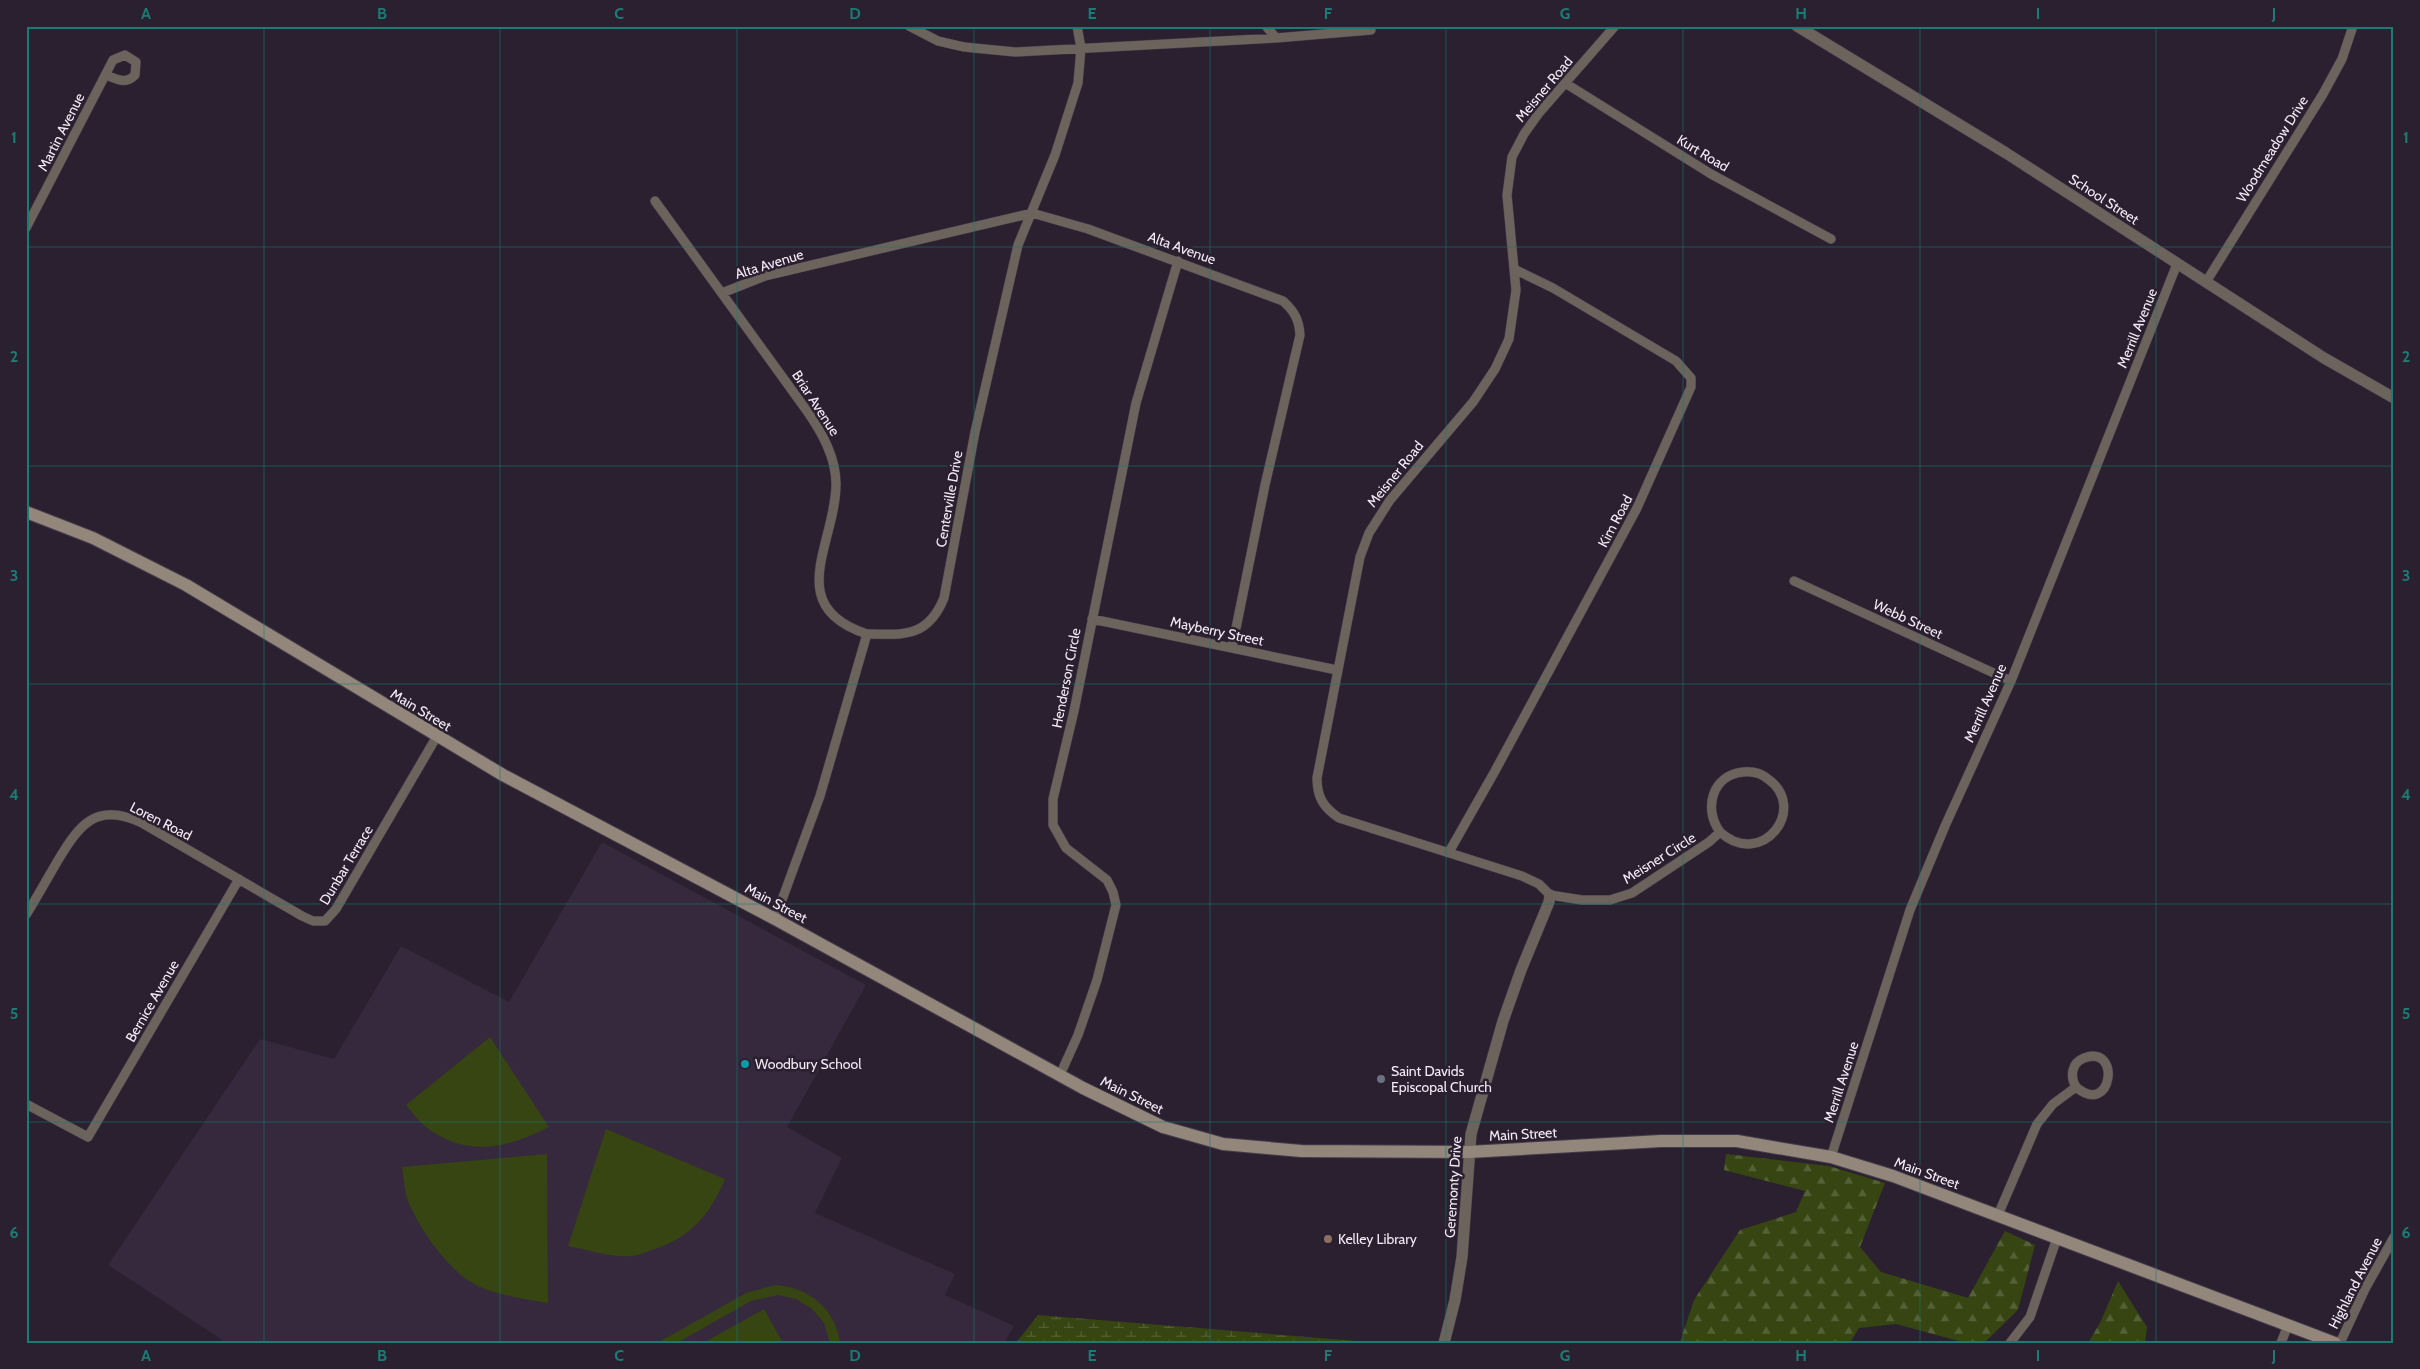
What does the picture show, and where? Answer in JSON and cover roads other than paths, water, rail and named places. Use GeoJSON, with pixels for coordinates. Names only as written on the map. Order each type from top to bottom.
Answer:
{"type":"FeatureCollection","features":[{"type":"Feature","properties":{"kind":"main road","name":"Main Street"},"geometry":{"type":"LineString","coordinates":[[26,512],[101,542],[186,585],[503,775],[775,919],[1060,1075],[1163,1127],[1223,1144],[1301,1151],[1469,1152],[1690,1140],[1737,1141],[1831,1157],[1893,1176],[2335,1343]]}},
{"type":"Feature","properties":{"kind":"street"},"geometry":{"type":"LineString","coordinates":[[909,26],[938,41],[964,47],[1015,52],[1276,38],[1371,30]]}},
{"type":"Feature","properties":{"kind":"street","name":"Centerville Drive"},"geometry":{"type":"LineString","coordinates":[[867,634],[895,635],[917,631],[934,618],[944,598],[982,398],[1020,238],[1056,155],[1080,74],[1081,48],[1077,26]]}},
{"type":"Feature","properties":{"kind":"street"},"geometry":{"type":"LineString","coordinates":[[1266,26],[1276,38]]}},
{"type":"Feature","properties":{"kind":"street","name":"Meisner Road"},"geometry":{"type":"LineString","coordinates":[[1550,895],[1539,884],[1522,876],[1449,852],[1356,825],[1334,814],[1320,801],[1317,791],[1317,778],[1360,557],[1369,533],[1390,500],[1473,402],[1495,369],[1509,339],[1516,290],[1516,270],[1508,195],[1512,157],[1524,134],[1565,83],[1615,26]]}},
{"type":"Feature","properties":{"kind":"street","name":"School Street"},"geometry":{"type":"LineString","coordinates":[[1797,26],[1924,102],[2324,358],[2394,398]]}},
{"type":"Feature","properties":{"kind":"street","name":"Woodmeadow Drive"},"geometry":{"type":"LineString","coordinates":[[2206,282],[2326,88],[2342,59],[2353,26]]}},
{"type":"Feature","properties":{"kind":"street","name":"Martin Avenue"},"geometry":{"type":"LineString","coordinates":[[26,228],[106,75]]}},
{"type":"Feature","properties":{"kind":"street","name":"Kurt Road"},"geometry":{"type":"LineString","coordinates":[[1565,83],[1711,174],[1831,239]]}},
{"type":"Feature","properties":{"kind":"street","name":"Briar Avenue"},"geometry":{"type":"LineString","coordinates":[[655,201],[814,421],[829,449],[836,486],[820,563],[822,597],[824,604],[833,617],[867,634]]}},
{"type":"Feature","properties":{"kind":"street","name":"Alta Avenue"},"geometry":{"type":"LineString","coordinates":[[722,293],[765,276],[1032,213],[1072,223],[1283,301],[1292,309],[1299,321],[1300,334],[1296,360],[1268,476],[1232,648]]}},
{"type":"Feature","properties":{"kind":"street","name":"Henderson Circle"},"geometry":{"type":"LineString","coordinates":[[1060,1075],[1078,1034],[1097,980],[1116,905],[1113,892],[1106,880],[1066,848],[1053,825],[1054,799],[1074,711],[1136,403],[1178,261]]}},
{"type":"Feature","properties":{"kind":"street","name":"Merrill Avenue"},"geometry":{"type":"LineString","coordinates":[[1831,1157],[1910,910],[1945,826],[2011,682],[2177,264]]}},
{"type":"Feature","properties":{"kind":"street","name":"Kim Road"},"geometry":{"type":"LineString","coordinates":[[1449,852],[1495,771],[1637,508],[1691,387],[1691,378],[1676,361],[1552,288],[1516,270]]}},
{"type":"Feature","properties":{"kind":"street","name":"Webb Street"},"geometry":{"type":"LineString","coordinates":[[1794,581],[2011,682]]}},
{"type":"Feature","properties":{"kind":"street","name":"Mayberry Street"},"geometry":{"type":"LineString","coordinates":[[1092,619],[1337,670]]}},
{"type":"Feature","properties":{"kind":"street"},"geometry":{"type":"LineString","coordinates":[[775,919],[820,796],[867,634]]}},
{"type":"Feature","properties":{"kind":"street","name":"Dunbar Terrace"},"geometry":{"type":"LineString","coordinates":[[239,879],[308,919],[321,922],[328,920],[336,910],[437,736]]}},
{"type":"Feature","properties":{"kind":"street"},"geometry":{"type":"LineString","coordinates":[[1749,771],[1764,776],[1776,786],[1783,800],[1784,808],[1780,823],[1771,836],[1756,843],[1741,844],[1733,842],[1720,832],[1712,819],[1710,811],[1712,796],[1721,782],[1734,774],[1749,771]]}},
{"type":"Feature","properties":{"kind":"street","name":"Loren Road"},"geometry":{"type":"LineString","coordinates":[[26,915],[76,832],[89,821],[105,815],[122,815],[136,821],[239,879]]}},
{"type":"Feature","properties":{"kind":"street","name":"Meisner Circle"},"geometry":{"type":"LineString","coordinates":[[1550,895],[1597,900],[1621,897],[1632,893],[1691,856],[1720,832]]}},
{"type":"Feature","properties":{"kind":"street","name":"Bernice Avenue"},"geometry":{"type":"LineString","coordinates":[[26,1104],[88,1137],[239,879]]}},
{"type":"Feature","properties":{"kind":"street","name":"Geremonty Drive"},"geometry":{"type":"LineString","coordinates":[[1444,1343],[1462,1257],[1471,1134],[1503,1021],[1521,970],[1549,902],[1550,895]]}},
{"type":"Feature","properties":{"kind":"street"},"geometry":{"type":"LineString","coordinates":[[2086,1057],[2103,1061],[2109,1072],[2108,1084],[2104,1089],[2093,1094],[2081,1091],[2076,1087],[2072,1076],[2076,1064],[2086,1057]]}},
{"type":"Feature","properties":{"kind":"street"},"geometry":{"type":"LineString","coordinates":[[1998,1215],[2037,1124],[2053,1104],[2076,1087]]}},
{"type":"Feature","properties":{"kind":"street","name":"Highland Avenue"},"geometry":{"type":"LineString","coordinates":[[2340,1343],[2365,1289],[2394,1236]]}},
{"type":"Feature","properties":{"kind":"street"},"geometry":{"type":"LineString","coordinates":[[2010,1343],[2030,1317],[2057,1238]]}},
{"type":"Feature","properties":{"kind":"street"},"geometry":{"type":"LineString","coordinates":[[2281,1343],[2288,1325]]}},
{"type":"Feature","properties":{"kind":"place","name":"Woodbury School"},"geometry":{"type":"Point","coordinates":[745,1064]}},
{"type":"Feature","properties":{"kind":"place","name":"Saint Davids Episcopal Church"},"geometry":{"type":"Point","coordinates":[1381,1079]}},
{"type":"Feature","properties":{"kind":"place","name":"Kelley Library"},"geometry":{"type":"Point","coordinates":[1328,1239]}}]}
